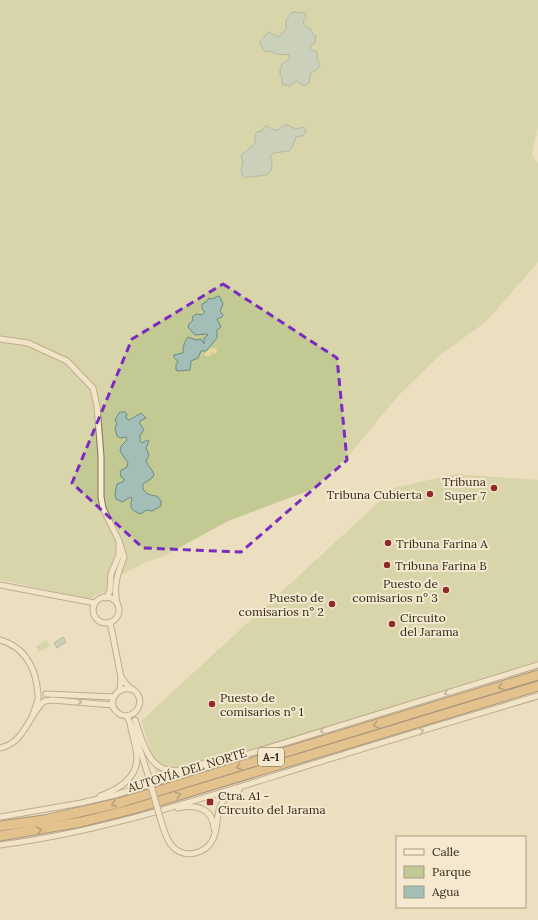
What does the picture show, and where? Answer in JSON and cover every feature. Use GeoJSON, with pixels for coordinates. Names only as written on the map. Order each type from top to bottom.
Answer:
{"type":"FeatureCollection","features":[{"type":"Feature","properties":{"kind":"highway","name":"AUTOVÍA DEL NORTE"},"geometry":{"type":"LineString","coordinates":[[0,826],[44,820],[119,803],[538,675]]}},
{"type":"Feature","properties":{"kind":"highway","name":"AUTOVÍA DEL NORTE"},"geometry":{"type":"LineString","coordinates":[[0,836],[81,822],[133,809],[538,686]]}},
{"type":"Feature","properties":{"kind":"street"},"geometry":{"type":"LineString","coordinates":[[0,339],[28,343],[68,361],[92,388],[97,406],[100,444],[101,497],[103,508],[124,553],[116,581],[115,596],[119,608],[118,614],[114,620],[105,623],[96,618],[94,610],[95,603]]}},
{"type":"Feature","properties":{"kind":"street"},"geometry":{"type":"LineString","coordinates":[[106,598],[110,591],[111,574],[119,555],[119,542]]}},
{"type":"Feature","properties":{"kind":"street"},"geometry":{"type":"LineString","coordinates":[[119,555],[120,559],[123,559]]}},
{"type":"Feature","properties":{"kind":"street"},"geometry":{"type":"LineString","coordinates":[[0,585],[95,603],[102,598],[112,598],[117,603]]}},
{"type":"Feature","properties":{"kind":"street"},"geometry":{"type":"LineString","coordinates":[[110,622],[121,677],[120,690],[114,697],[113,705],[118,713],[127,716],[132,722],[150,758],[157,765],[163,768],[180,770],[229,756],[243,755]]}},
{"type":"Feature","properties":{"kind":"street"},"geometry":{"type":"LineString","coordinates":[[0,640],[17,648],[26,657],[35,672],[36,682],[42,700]]}},
{"type":"Feature","properties":{"kind":"street"},"geometry":{"type":"LineString","coordinates":[[0,817],[57,808],[115,795],[538,665]]}},
{"type":"Feature","properties":{"kind":"street"},"geometry":{"type":"LineString","coordinates":[[57,808],[87,800],[117,789],[131,777],[136,766],[137,759],[132,722],[140,702],[138,695],[121,677]]}},
{"type":"Feature","properties":{"kind":"street"},"geometry":{"type":"LineString","coordinates":[[0,748],[13,743],[21,735],[42,700],[47,698],[36,682]]}},
{"type":"Feature","properties":{"kind":"street"},"geometry":{"type":"LineString","coordinates":[[120,690],[129,688],[133,690]]}},
{"type":"Feature","properties":{"kind":"street"},"geometry":{"type":"LineString","coordinates":[[45,693],[114,697]]}},
{"type":"Feature","properties":{"kind":"street"},"geometry":{"type":"LineString","coordinates":[[0,845],[56,836],[116,823],[538,696]]}},
{"type":"Feature","properties":{"kind":"street"},"geometry":{"type":"LineString","coordinates":[[42,700],[113,705]]}},
{"type":"Feature","properties":{"kind":"street"},"geometry":{"type":"LineString","coordinates":[[127,716],[135,712]]}},
{"type":"Feature","properties":{"kind":"street"},"geometry":{"type":"LineString","coordinates":[[132,722],[169,841],[173,847],[182,852],[188,854],[199,852],[208,846],[217,828],[217,815],[219,808],[228,795],[262,783],[281,774]]}},
{"type":"Feature","properties":{"kind":"street"},"geometry":{"type":"LineString","coordinates":[[116,823],[130,822],[181,808],[194,806],[200,807],[209,813],[213,821],[214,834]]}},
{"type":"Feature","properties":{"kind":"highlighted area"},"geometry":{"type":"Polygon","coordinates":[[[223,284],[337,358],[347,460],[241,552],[143,548],[72,483],[132,339],[223,284]]]}},
{"type":"Feature","properties":{"kind":"green space"},"geometry":{"type":"Polygon","coordinates":[[[0,0],[538,0],[538,126],[532,155],[538,163],[538,262],[487,321],[439,356],[398,396],[350,454],[313,489],[228,521],[164,556],[144,563],[119,576],[119,598],[105,592],[98,594],[91,599],[0,580],[0,0]]]}},
{"type":"Feature","properties":{"kind":"green space","name":"Circuito del Jarama"},"geometry":{"type":"Polygon","coordinates":[[[455,474],[538,480],[538,663],[157,778],[149,745],[141,721],[394,488],[455,474]]]}},
{"type":"Feature","properties":{"kind":"green space"},"geometry":{"type":"Polygon","coordinates":[[[46,640],[50,646],[39,652],[36,647],[46,640]]]}},
{"type":"Feature","properties":{"kind":"sand"},"geometry":{"type":"Polygon","coordinates":[[[211,348],[216,348],[216,354],[213,352],[210,356],[205,356],[204,354],[211,348]]]}},
{"type":"Feature","properties":{"kind":"water"},"geometry":{"type":"Polygon","coordinates":[[[291,13],[305,13],[306,18],[303,22],[304,25],[311,29],[311,32],[316,36],[315,43],[311,45],[310,49],[317,52],[317,59],[320,65],[318,69],[311,73],[309,83],[304,86],[297,81],[290,86],[282,84],[280,69],[282,64],[290,58],[289,55],[264,51],[260,44],[260,41],[269,32],[278,37],[281,35],[286,29],[286,20],[291,13]]]}},
{"type":"Feature","properties":{"kind":"water"},"geometry":{"type":"Polygon","coordinates":[[[284,125],[288,125],[296,129],[304,127],[306,132],[303,135],[296,137],[292,148],[289,151],[273,153],[271,156],[271,170],[269,173],[262,176],[246,178],[242,175],[241,170],[243,163],[241,155],[255,144],[255,134],[262,131],[264,127],[267,126],[277,130],[284,125]]]}},
{"type":"Feature","properties":{"kind":"water"},"geometry":{"type":"Polygon","coordinates":[[[218,296],[223,304],[220,311],[223,315],[217,319],[221,327],[217,330],[217,338],[207,350],[201,351],[198,358],[191,361],[190,370],[176,370],[176,365],[178,362],[174,355],[183,353],[184,345],[188,337],[196,340],[201,339],[204,344],[204,338],[208,335],[195,335],[188,327],[193,320],[192,317],[196,314],[202,315],[205,312],[202,309],[202,304],[209,298],[212,299],[218,296]]]}},
{"type":"Feature","properties":{"kind":"water"},"geometry":{"type":"Polygon","coordinates":[[[121,412],[125,412],[127,414],[126,418],[129,420],[141,413],[146,418],[139,422],[144,430],[140,435],[140,441],[142,443],[147,440],[149,441],[146,448],[149,455],[146,461],[154,475],[143,484],[143,489],[147,493],[157,496],[161,501],[161,506],[152,511],[146,510],[141,514],[133,510],[131,497],[122,502],[116,499],[115,494],[117,484],[124,481],[121,477],[120,471],[127,467],[128,463],[120,451],[121,446],[127,440],[126,437],[120,438],[117,436],[115,428],[117,424],[115,420],[121,412]]]}},
{"type":"Feature","properties":{"kind":"water"},"geometry":{"type":"Polygon","coordinates":[[[63,637],[66,642],[57,648],[54,643],[63,637]]]}},
{"type":"Feature","properties":{"kind":"place","name":"Tribuna Super 7"},"geometry":{"type":"Point","coordinates":[494,488]}},
{"type":"Feature","properties":{"kind":"place","name":"Tribuna Cubierta"},"geometry":{"type":"Point","coordinates":[430,494]}},
{"type":"Feature","properties":{"kind":"place","name":"Tribuna Farina A"},"geometry":{"type":"Point","coordinates":[388,543]}},
{"type":"Feature","properties":{"kind":"place","name":"Tribuna Farina B"},"geometry":{"type":"Point","coordinates":[387,565]}},
{"type":"Feature","properties":{"kind":"place","name":"Puesto de comisarios nº 3"},"geometry":{"type":"Point","coordinates":[446,590]}},
{"type":"Feature","properties":{"kind":"place","name":"Puesto de comisarios nº 2"},"geometry":{"type":"Point","coordinates":[332,604]}},
{"type":"Feature","properties":{"kind":"place","name":"Circuito del Jarama"},"geometry":{"type":"Point","coordinates":[392,624]}},
{"type":"Feature","properties":{"kind":"place","name":"Puesto de comisarios nº 1"},"geometry":{"type":"Point","coordinates":[212,704]}},
{"type":"Feature","properties":{"kind":"place","name":"Ctra. A1 - Circuito del Jarama"},"geometry":{"type":"Point","coordinates":[210,802]}}]}
